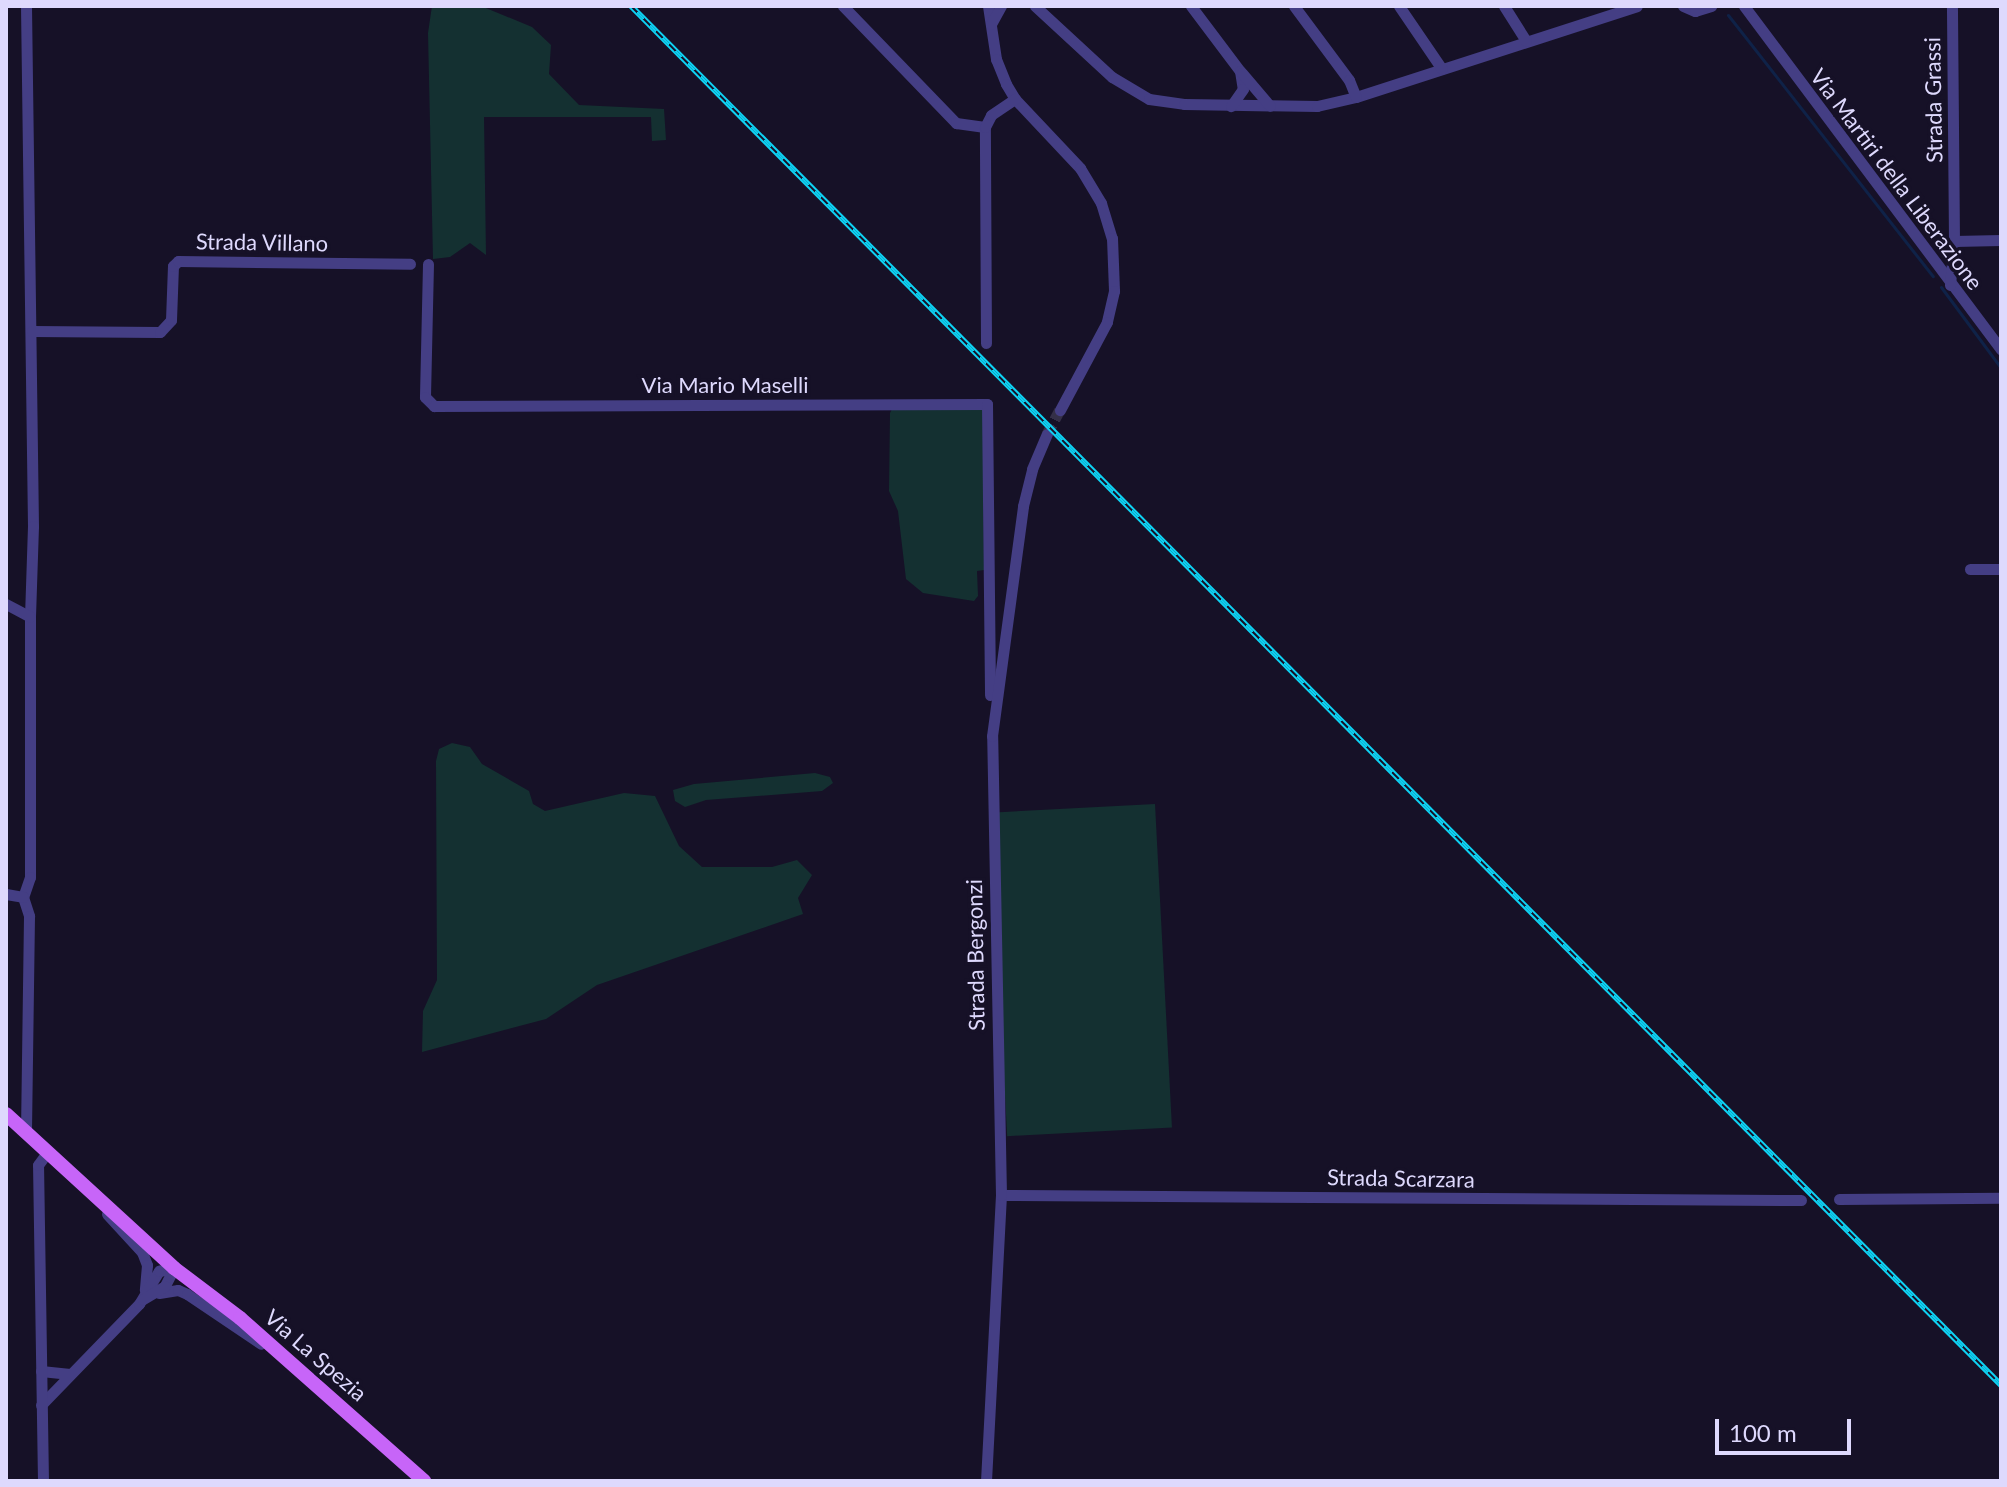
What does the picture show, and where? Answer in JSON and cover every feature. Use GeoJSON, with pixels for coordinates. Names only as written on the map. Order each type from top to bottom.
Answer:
{"type":"FeatureCollection","features":[{"type":"Feature","properties":{"kind":"main road","name":"Via La Spezia"},"geometry":{"type":"LineString","coordinates":[[6,1114],[174,1268],[285,1358],[424,1481]]}},
{"type":"Feature","properties":{"kind":"street"},"geometry":{"type":"LineString","coordinates":[[26,6],[33,526],[30,877],[23,897],[29,916],[26,1132]]}},
{"type":"Feature","properties":{"kind":"street"},"geometry":{"type":"LineString","coordinates":[[843,6],[956,123],[985,127]]}},
{"type":"Feature","properties":{"kind":"street"},"geometry":{"type":"LineString","coordinates":[[988,6],[996,59],[1015,99],[1080,168],[1101,203],[1112,238],[1114,291],[1107,322],[1060,410]]}},
{"type":"Feature","properties":{"kind":"street"},"geometry":{"type":"LineString","coordinates":[[991,24],[1001,6]]}},
{"type":"Feature","properties":{"kind":"street"},"geometry":{"type":"LineString","coordinates":[[1034,6],[1112,77],[1149,99],[1231,106],[1327,106],[1637,6]]}},
{"type":"Feature","properties":{"kind":"street"},"geometry":{"type":"LineString","coordinates":[[1191,6],[1270,106]]}},
{"type":"Feature","properties":{"kind":"street"},"geometry":{"type":"LineString","coordinates":[[1294,6],[1349,80],[1356,97]]}},
{"type":"Feature","properties":{"kind":"street"},"geometry":{"type":"LineString","coordinates":[[1399,6],[1442,69]]}},
{"type":"Feature","properties":{"kind":"street"},"geometry":{"type":"LineString","coordinates":[[1504,6],[1526,41]]}},
{"type":"Feature","properties":{"kind":"street"},"geometry":{"type":"LineString","coordinates":[[1683,6],[1695,11],[1711,6]]}},
{"type":"Feature","properties":{"kind":"street","name":"Via Martiri della Liberazione"},"geometry":{"type":"LineString","coordinates":[[1736,6],[1761,30]]}},
{"type":"Feature","properties":{"kind":"street","name":"Via Martiri della Liberazione"},"geometry":{"type":"LineString","coordinates":[[1744,6],[2001,350]]}},
{"type":"Feature","properties":{"kind":"street","name":"Strada Grassi"},"geometry":{"type":"LineString","coordinates":[[1950,285],[1954,241],[1952,6]]}},
{"type":"Feature","properties":{"kind":"street"},"geometry":{"type":"LineString","coordinates":[[1231,106],[1243,89],[1240,71]]}},
{"type":"Feature","properties":{"kind":"street"},"geometry":{"type":"LineString","coordinates":[[986,343],[985,127],[991,115],[1015,99]]}},
{"type":"Feature","properties":{"kind":"street"},"geometry":{"type":"LineString","coordinates":[[1954,241],[2001,240]]}},
{"type":"Feature","properties":{"kind":"street","name":"Strada Villano"},"geometry":{"type":"LineString","coordinates":[[32,331],[160,332],[171,320],[173,266],[178,261],[410,264]]}},
{"type":"Feature","properties":{"kind":"street","name":"Via Mario Maselli"},"geometry":{"type":"LineString","coordinates":[[428,264],[425,397],[434,406],[987,404],[992,736]]}},
{"type":"Feature","properties":{"kind":"street","name":"Strada Bergonzi"},"geometry":{"type":"LineString","coordinates":[[986,1481],[1001,1195],[992,736],[1010,589],[1027,487],[1047,434]]}},
{"type":"Feature","properties":{"kind":"street"},"geometry":{"type":"LineString","coordinates":[[1970,569],[2001,569]]}},
{"type":"Feature","properties":{"kind":"street"},"geometry":{"type":"LineString","coordinates":[[989,580],[997,587],[1010,589]]}},
{"type":"Feature","properties":{"kind":"street"},"geometry":{"type":"LineString","coordinates":[[6,604],[30,617]]}},
{"type":"Feature","properties":{"kind":"street"},"geometry":{"type":"LineString","coordinates":[[6,894],[23,897]]}},
{"type":"Feature","properties":{"kind":"street"},"geometry":{"type":"LineString","coordinates":[[43,1481],[38,1165],[48,1151]]}},
{"type":"Feature","properties":{"kind":"street"},"geometry":{"type":"LineString","coordinates":[[78,1177],[142,1252],[147,1265],[143,1299]]}},
{"type":"Feature","properties":{"kind":"street","name":"Strada Scarzara"},"geometry":{"type":"LineString","coordinates":[[1001,1195],[1801,1200]]}},
{"type":"Feature","properties":{"kind":"street"},"geometry":{"type":"LineString","coordinates":[[1839,1199],[2001,1198]]}},
{"type":"Feature","properties":{"kind":"street"},"geometry":{"type":"LineString","coordinates":[[41,1405],[143,1299],[165,1286],[174,1268]]}},
{"type":"Feature","properties":{"kind":"street"},"geometry":{"type":"LineString","coordinates":[[143,1299],[178,1290],[285,1358]]}},
{"type":"Feature","properties":{"kind":"street"},"geometry":{"type":"LineString","coordinates":[[41,1371],[70,1374]]}},
{"type":"Feature","properties":{"kind":"green space"},"geometry":{"type":"Polygon","coordinates":[[[432,6],[481,6],[532,27],[551,45],[549,74],[579,105],[664,109],[666,140],[652,141],[651,117],[484,117],[486,255],[470,243],[450,257],[433,259],[428,33],[432,6]]]}},
{"type":"Feature","properties":{"kind":"green space"},"geometry":{"type":"Polygon","coordinates":[[[893,407],[983,407],[984,570],[977,571],[978,596],[974,601],[923,593],[906,579],[898,511],[889,491],[890,413],[893,407]]]}},
{"type":"Feature","properties":{"kind":"green space"},"geometry":{"type":"Polygon","coordinates":[[[452,743],[470,747],[482,764],[529,791],[533,804],[545,811],[624,793],[655,796],[679,846],[702,867],[772,867],[797,860],[812,875],[798,898],[803,914],[597,985],[546,1019],[422,1052],[423,1011],[437,980],[436,761],[439,749],[452,743]]]}},
{"type":"Feature","properties":{"kind":"green space"},"geometry":{"type":"Polygon","coordinates":[[[815,773],[830,777],[833,783],[822,791],[706,800],[685,807],[675,801],[673,790],[694,784],[815,773]]]}},
{"type":"Feature","properties":{"kind":"green space"},"geometry":{"type":"Polygon","coordinates":[[[1155,804],[1172,1128],[1007,1136],[990,813],[1155,804]]]}},
{"type":"Feature","properties":{"kind":"waterway"},"geometry":{"type":"LineString","coordinates":[[1728,15],[1933,276]]}},
{"type":"Feature","properties":{"kind":"waterway"},"geometry":{"type":"LineString","coordinates":[[1941,287],[2001,368]]}},
{"type":"Feature","properties":{"kind":"tunnel"},"geometry":{"type":"LineString","coordinates":[[1047,434],[1060,410]]}},
{"type":"Feature","properties":{"kind":"railway"},"geometry":{"type":"LineString","coordinates":[[631,6],[2001,1385]]}}]}
